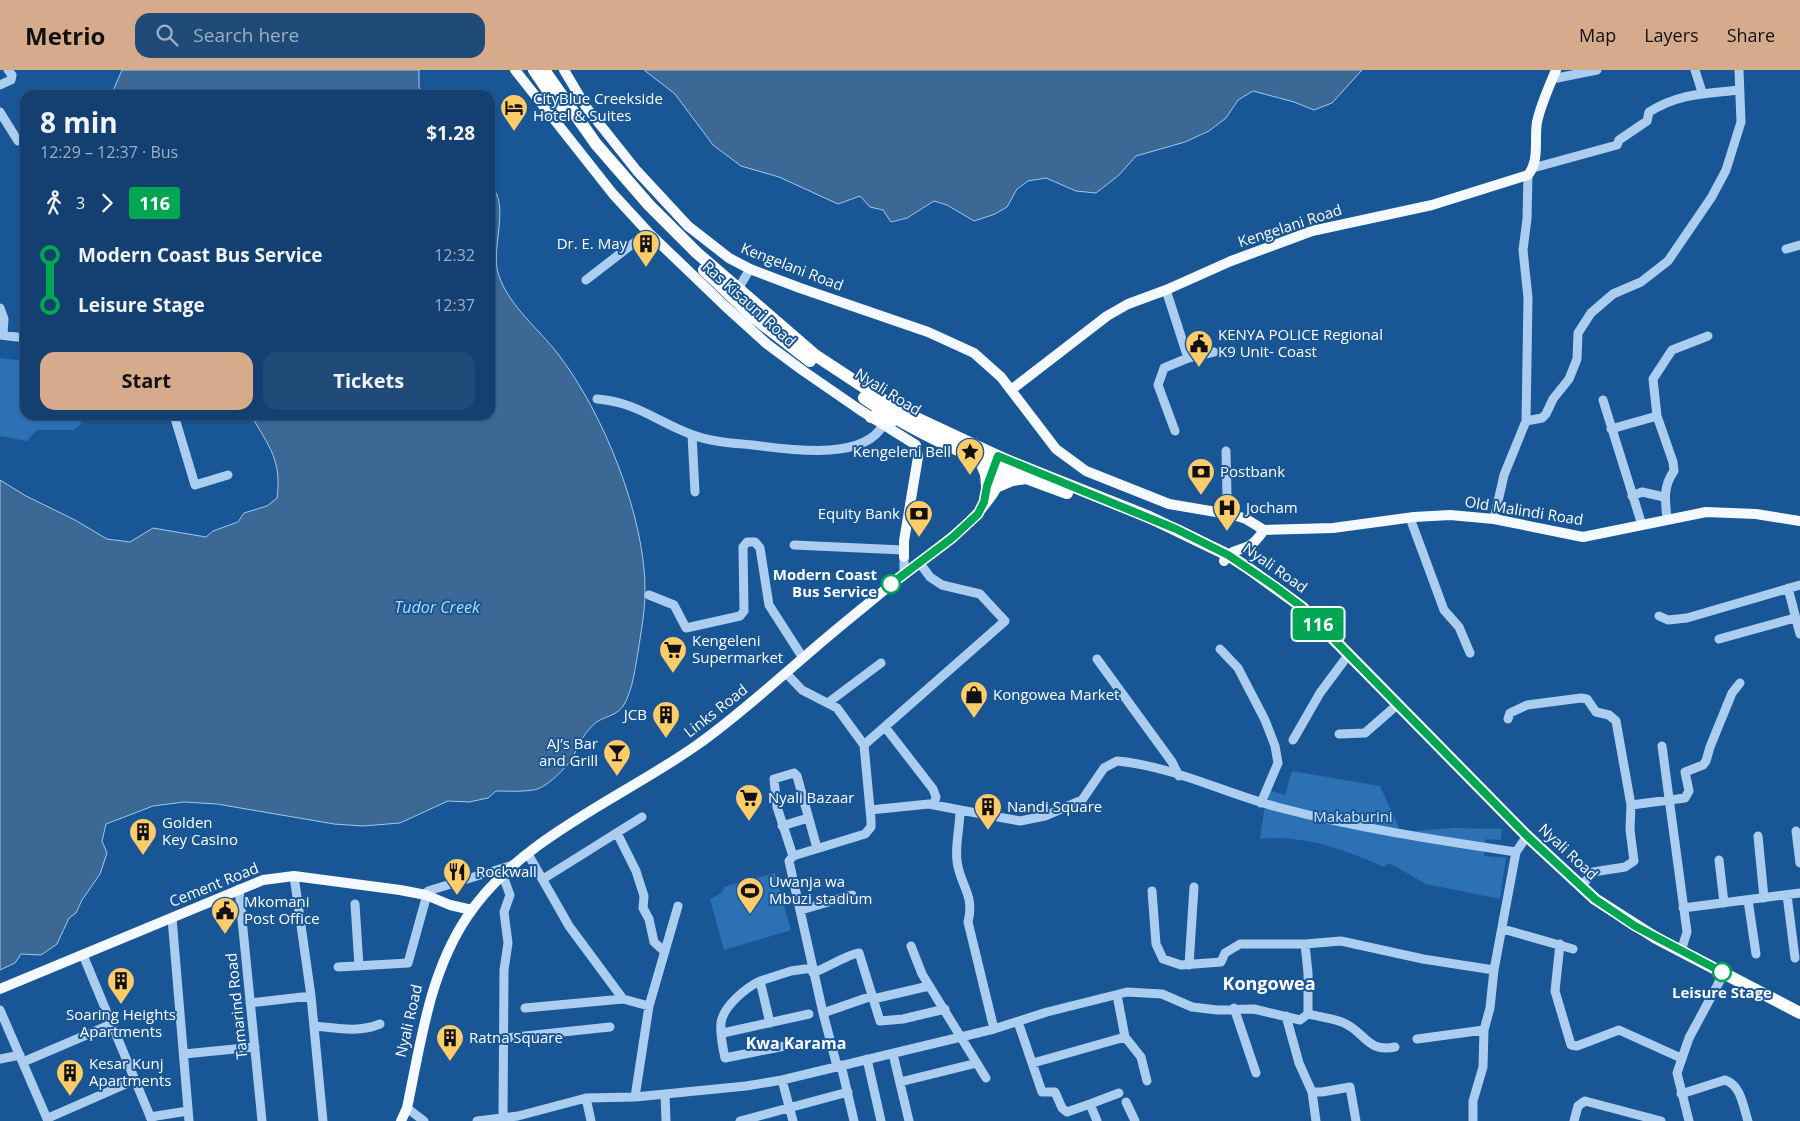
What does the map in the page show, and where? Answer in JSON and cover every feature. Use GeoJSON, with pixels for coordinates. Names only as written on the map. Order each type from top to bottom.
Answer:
{"type":"FeatureCollection","features":[{"type":"Feature","properties":{"kind":"highway","name":"Nyali Road"},"geometry":{"type":"LineString","coordinates":[[534,70],[590,149],[645,211],[770,338],[865,400],[980,460],[1000,463],[1147,516],[1238,565],[1313,619],[1527,836],[1581,887],[1620,917],[1800,1013]]}},
{"type":"Feature","properties":{"kind":"highway","name":"Nyali Road"},"geometry":{"type":"LineString","coordinates":[[544,70],[596,144],[628,182],[682,238],[738,290],[802,345],[865,390],[1026,478],[1150,524],[1226,558]]}},
{"type":"Feature","properties":{"kind":"highway"},"geometry":{"type":"LineString","coordinates":[[871,417],[901,420]]}},
{"type":"Feature","properties":{"kind":"highway"},"geometry":{"type":"LineString","coordinates":[[980,460],[992,486],[1026,478]]}},
{"type":"Feature","properties":{"kind":"main road","name":"Ras Kisauni Road"},"geometry":{"type":"LineString","coordinates":[[515,70],[597,176],[648,232],[770,338],[871,417],[914,443],[918,451],[904,554]]}},
{"type":"Feature","properties":{"kind":"main road","name":"Kengelani Road"},"geometry":{"type":"LineString","coordinates":[[564,70],[586,108],[618,149],[677,215],[716,250],[750,269],[957,344],[990,366],[1056,449],[1086,471],[1169,504],[1222,512],[1246,518],[1264,530]]}},
{"type":"Feature","properties":{"kind":"main road"},"geometry":{"type":"LineString","coordinates":[[1531,172],[1537,124],[1554,74]]}},
{"type":"Feature","properties":{"kind":"main road","name":"Kengelani Road"},"geometry":{"type":"LineString","coordinates":[[1011,390],[1107,316],[1128,304],[1166,290],[1231,261],[1312,231],[1432,205],[1531,172]]}},
{"type":"Feature","properties":{"kind":"main road","name":"Links Road"},"geometry":{"type":"LineString","coordinates":[[460,928],[472,910],[503,876],[528,854],[696,746],[729,722],[802,658],[912,567],[957,533],[978,514],[992,486],[1000,463]]}},
{"type":"Feature","properties":{"kind":"main road","name":"Old Malindi Road"},"geometry":{"type":"LineString","coordinates":[[1264,530],[1333,528],[1450,515],[1494,518],[1583,537],[1667,518],[1720,511],[1756,514],[1800,522]]}},
{"type":"Feature","properties":{"kind":"main road"},"geometry":{"type":"LineString","coordinates":[[1238,565],[1247,547],[1264,530]]}},
{"type":"Feature","properties":{"kind":"main road"},"geometry":{"type":"LineString","coordinates":[[1226,558],[1238,548],[1247,547]]}},
{"type":"Feature","properties":{"kind":"main road","name":"Cement Road"},"geometry":{"type":"LineString","coordinates":[[0,989],[263,880],[294,876],[426,895],[450,905],[472,910]]}},
{"type":"Feature","properties":{"kind":"main road"},"geometry":{"type":"LineString","coordinates":[[450,905],[460,928]]}},
{"type":"Feature","properties":{"kind":"main road","name":"Nyali Road"},"geometry":{"type":"LineString","coordinates":[[401,1121],[407,1108],[434,985],[460,928]]}},
{"type":"Feature","properties":{"kind":"street"},"geometry":{"type":"LineString","coordinates":[[0,85],[11,80],[12,75],[8,70]]}},
{"type":"Feature","properties":{"kind":"street"},"geometry":{"type":"LineString","coordinates":[[1554,74],[1597,70]]}},
{"type":"Feature","properties":{"kind":"street"},"geometry":{"type":"LineString","coordinates":[[1695,70],[1702,92]]}},
{"type":"Feature","properties":{"kind":"street"},"geometry":{"type":"LineString","coordinates":[[1526,421],[1542,418],[1553,399],[1569,379],[1577,359],[1578,333],[1591,313],[1613,294],[1641,282],[1668,261],[1706,205],[1726,170],[1736,140],[1741,117],[1739,70]]}},
{"type":"Feature","properties":{"kind":"street"},"geometry":{"type":"LineString","coordinates":[[1494,518],[1504,475],[1526,421],[1528,318],[1523,250],[1531,172],[1617,144],[1619,140],[1647,121],[1648,112],[1674,99],[1702,92],[1740,90]]}},
{"type":"Feature","properties":{"kind":"street"},"geometry":{"type":"LineString","coordinates":[[0,112],[18,142]]}},
{"type":"Feature","properties":{"kind":"street"},"geometry":{"type":"LineString","coordinates":[[586,280],[648,232]]}},
{"type":"Feature","properties":{"kind":"street"},"geometry":{"type":"LineString","coordinates":[[1786,250],[1800,245]]}},
{"type":"Feature","properties":{"kind":"street"},"geometry":{"type":"LineString","coordinates":[[738,290],[750,269]]}},
{"type":"Feature","properties":{"kind":"street"},"geometry":{"type":"LineString","coordinates":[[1166,290],[1188,358]]}},
{"type":"Feature","properties":{"kind":"street"},"geometry":{"type":"LineString","coordinates":[[0,308],[4,319],[2,335],[20,337]]}},
{"type":"Feature","properties":{"kind":"street"},"geometry":{"type":"LineString","coordinates":[[1667,518],[1664,497],[1667,480],[1674,471],[1673,462],[1657,416],[1654,379],[1672,350],[1708,336]]}},
{"type":"Feature","properties":{"kind":"street"},"geometry":{"type":"LineString","coordinates":[[1175,432],[1158,384],[1164,368],[1188,358],[1214,352]]}},
{"type":"Feature","properties":{"kind":"street"},"geometry":{"type":"LineString","coordinates":[[597,399],[626,403],[692,435],[712,441],[815,451],[840,448],[868,440],[877,434],[883,425]]}},
{"type":"Feature","properties":{"kind":"street"},"geometry":{"type":"LineString","coordinates":[[1603,400],[1642,525]]}},
{"type":"Feature","properties":{"kind":"street"},"geometry":{"type":"LineString","coordinates":[[1611,429],[1657,416]]}},
{"type":"Feature","properties":{"kind":"street"},"geometry":{"type":"LineString","coordinates":[[176,420],[195,485],[228,475]]}},
{"type":"Feature","properties":{"kind":"street"},"geometry":{"type":"LineString","coordinates":[[692,435],[695,492]]}},
{"type":"Feature","properties":{"kind":"street"},"geometry":{"type":"LineString","coordinates":[[1222,512],[1227,496],[1226,451]]}},
{"type":"Feature","properties":{"kind":"street"},"geometry":{"type":"LineString","coordinates":[[1632,496],[1642,492],[1664,497]]}},
{"type":"Feature","properties":{"kind":"street"},"geometry":{"type":"LineString","coordinates":[[1410,518],[1444,610],[1459,627],[1470,653]]}},
{"type":"Feature","properties":{"kind":"street"},"geometry":{"type":"LineString","coordinates":[[649,595],[674,605],[686,628],[740,616],[744,612],[742,547],[747,542],[755,542],[760,548],[769,605],[802,658]]}},
{"type":"Feature","properties":{"kind":"street"},"geometry":{"type":"LineString","coordinates":[[794,545],[904,554],[912,567],[942,585],[980,594],[1005,621],[864,745]]}},
{"type":"Feature","properties":{"kind":"street"},"geometry":{"type":"LineString","coordinates":[[1659,616],[1668,620],[1687,618],[1800,585]]}},
{"type":"Feature","properties":{"kind":"street"},"geometry":{"type":"LineString","coordinates":[[1788,588],[1800,634]]}},
{"type":"Feature","properties":{"kind":"street"},"geometry":{"type":"LineString","coordinates":[[1719,639],[1795,618]]}},
{"type":"Feature","properties":{"kind":"street"},"geometry":{"type":"LineString","coordinates":[[1220,649],[1238,668],[1266,720],[1276,746],[1278,763],[1261,803]]}},
{"type":"Feature","properties":{"kind":"street"},"geometry":{"type":"LineString","coordinates":[[1293,740],[1320,693],[1349,654]]}},
{"type":"Feature","properties":{"kind":"street"},"geometry":{"type":"LineString","coordinates":[[1097,659],[1172,762],[1179,776]]}},
{"type":"Feature","properties":{"kind":"street"},"geometry":{"type":"LineString","coordinates":[[829,702],[881,663]]}},
{"type":"Feature","properties":{"kind":"street"},"geometry":{"type":"LineString","coordinates":[[786,673],[802,690],[829,702],[837,708],[864,745],[871,827],[865,834],[793,856],[789,861],[823,1013],[848,1092],[852,1120]]}},
{"type":"Feature","properties":{"kind":"street"},"geometry":{"type":"LineString","coordinates":[[1631,805],[1669,802],[1686,798],[1689,791],[1685,772],[1703,765],[1706,761],[1732,693],[1740,683]]}},
{"type":"Feature","properties":{"kind":"street"},"geometry":{"type":"LineString","coordinates":[[1508,719],[1510,713],[1519,708],[1581,698],[1587,699],[1596,712],[1612,717],[1617,728],[1631,805],[1630,830],[1634,861],[1625,867],[1593,872],[1581,887]]}},
{"type":"Feature","properties":{"kind":"street"},"geometry":{"type":"LineString","coordinates":[[1339,734],[1365,733],[1397,705]]}},
{"type":"Feature","properties":{"kind":"street"},"geometry":{"type":"LineString","coordinates":[[885,727],[933,789],[936,797],[934,804]]}},
{"type":"Feature","properties":{"kind":"street"},"geometry":{"type":"LineString","coordinates":[[1662,746],[1687,932],[1681,951]]}},
{"type":"Feature","properties":{"kind":"street"},"geometry":{"type":"LineString","coordinates":[[870,810],[934,804],[1020,821],[1045,816],[1082,800],[1104,768],[1117,760],[1179,776],[1261,803],[1386,833],[1516,852]]}},
{"type":"Feature","properties":{"kind":"street"},"geometry":{"type":"LineString","coordinates":[[793,856],[782,826],[772,782],[774,779],[792,774],[797,776],[817,848]]}},
{"type":"Feature","properties":{"kind":"street"},"geometry":{"type":"LineString","coordinates":[[960,810],[956,844],[957,863],[969,893],[970,910],[968,922],[994,1029]]}},
{"type":"Feature","properties":{"kind":"street"},"geometry":{"type":"LineString","coordinates":[[543,879],[642,817]]}},
{"type":"Feature","properties":{"kind":"street"},"geometry":{"type":"LineString","coordinates":[[782,826],[808,818]]}},
{"type":"Feature","properties":{"kind":"street"},"geometry":{"type":"LineString","coordinates":[[1796,831],[1800,863]]}},
{"type":"Feature","properties":{"kind":"street"},"geometry":{"type":"LineString","coordinates":[[617,833],[636,872],[644,896],[643,908],[649,919],[654,942],[665,952]]}},
{"type":"Feature","properties":{"kind":"street"},"geometry":{"type":"LineString","coordinates":[[1473,1121],[1474,1090],[1483,1067],[1484,1030],[1490,1008],[1494,970],[1516,852],[1527,836]]}},
{"type":"Feature","properties":{"kind":"street"},"geometry":{"type":"LineString","coordinates":[[1758,836],[1764,898]]}},
{"type":"Feature","properties":{"kind":"street"},"geometry":{"type":"LineString","coordinates":[[528,854],[569,926],[623,999]]}},
{"type":"Feature","properties":{"kind":"street"},"geometry":{"type":"LineString","coordinates":[[1719,860],[1724,903]]}},
{"type":"Feature","properties":{"kind":"street"},"geometry":{"type":"LineString","coordinates":[[338,967],[409,962],[426,895],[430,889],[516,864]]}},
{"type":"Feature","properties":{"kind":"street"},"geometry":{"type":"LineString","coordinates":[[294,876],[311,996],[324,1121]]}},
{"type":"Feature","properties":{"kind":"street"},"geometry":{"type":"LineString","coordinates":[[503,876],[510,895],[504,912],[508,944],[504,970],[503,1118]]}},
{"type":"Feature","properties":{"kind":"street"},"geometry":{"type":"LineString","coordinates":[[1189,965],[1194,887]]}},
{"type":"Feature","properties":{"kind":"street","name":"Tamarind Road"},"geometry":{"type":"LineString","coordinates":[[239,889],[262,1121]]}},
{"type":"Feature","properties":{"kind":"street"},"geometry":{"type":"LineString","coordinates":[[1152,891],[1156,944],[1163,959],[1171,962],[1189,965],[1220,962],[1225,953],[1240,944],[1305,944],[1341,941],[1423,959],[1494,970]]}},
{"type":"Feature","properties":{"kind":"street"},"geometry":{"type":"LineString","coordinates":[[1683,908],[1800,893]]}},
{"type":"Feature","properties":{"kind":"street"},"geometry":{"type":"LineString","coordinates":[[800,910],[852,895]]}},
{"type":"Feature","properties":{"kind":"street"},"geometry":{"type":"LineString","coordinates":[[1788,895],[1795,958]]}},
{"type":"Feature","properties":{"kind":"street"},"geometry":{"type":"LineString","coordinates":[[1748,900],[1756,954]]}},
{"type":"Feature","properties":{"kind":"street"},"geometry":{"type":"LineString","coordinates":[[355,904],[359,966]]}},
{"type":"Feature","properties":{"kind":"street"},"geometry":{"type":"LineString","coordinates":[[635,1097],[649,1006],[678,906]]}},
{"type":"Feature","properties":{"kind":"street"},"geometry":{"type":"LineString","coordinates":[[172,918],[189,1121]]}},
{"type":"Feature","properties":{"kind":"street"},"geometry":{"type":"LineString","coordinates":[[1503,929],[1573,949]]}},
{"type":"Feature","properties":{"kind":"street"},"geometry":{"type":"LineString","coordinates":[[1305,944],[1308,973],[1308,1014]]}},
{"type":"Feature","properties":{"kind":"street"},"geometry":{"type":"LineString","coordinates":[[1560,944],[1555,991],[1572,1045],[1577,1046],[1620,1030],[1682,1058]]}},
{"type":"Feature","properties":{"kind":"street"},"geometry":{"type":"LineString","coordinates":[[911,946],[930,986],[986,1078]]}},
{"type":"Feature","properties":{"kind":"street"},"geometry":{"type":"LineString","coordinates":[[790,1044],[727,1059],[725,1056],[721,1021],[729,1007],[746,988],[760,981],[791,971],[813,971],[839,962],[853,953],[859,953],[879,1019],[882,1022],[945,1009]]}},
{"type":"Feature","properties":{"kind":"street"},"geometry":{"type":"LineString","coordinates":[[83,955],[151,1119],[188,1111]]}},
{"type":"Feature","properties":{"kind":"street"},"geometry":{"type":"LineString","coordinates":[[1689,1121],[1677,1073],[1689,1038],[1724,973]]}},
{"type":"Feature","properties":{"kind":"street"},"geometry":{"type":"LineString","coordinates":[[760,981],[770,1023]]}},
{"type":"Feature","properties":{"kind":"street"},"geometry":{"type":"LineString","coordinates":[[823,1013],[872,998],[930,986]]}},
{"type":"Feature","properties":{"kind":"street"},"geometry":{"type":"LineString","coordinates":[[477,1121],[518,1116],[586,1098],[635,1097],[782,1080],[994,1029],[1117,995],[1144,992],[1162,994],[1192,1006],[1216,1010],[1234,1008],[1254,1009],[1300,1020],[1308,1014]]}},
{"type":"Feature","properties":{"kind":"street"},"geometry":{"type":"LineString","coordinates":[[1117,995],[1125,1037],[1141,1057],[1147,1081]]}},
{"type":"Feature","properties":{"kind":"street"},"geometry":{"type":"LineString","coordinates":[[250,1003],[311,996]]}},
{"type":"Feature","properties":{"kind":"street"},"geometry":{"type":"LineString","coordinates":[[525,1008],[623,999],[649,1006]]}},
{"type":"Feature","properties":{"kind":"street"},"geometry":{"type":"LineString","coordinates":[[1234,1008],[1256,1073]]}},
{"type":"Feature","properties":{"kind":"street"},"geometry":{"type":"LineString","coordinates":[[0,1010],[48,1120],[135,1080]]}},
{"type":"Feature","properties":{"kind":"street"},"geometry":{"type":"LineString","coordinates":[[723,1033],[809,1014]]}},
{"type":"Feature","properties":{"kind":"street"},"geometry":{"type":"LineString","coordinates":[[1308,1014],[1345,1023],[1360,1034],[1370,1045],[1381,1049],[1395,1047]]}},
{"type":"Feature","properties":{"kind":"street"},"geometry":{"type":"LineString","coordinates":[[1286,1016],[1299,1064],[1312,1092],[1316,1121]]}},
{"type":"Feature","properties":{"kind":"street"},"geometry":{"type":"LineString","coordinates":[[1018,1022],[1042,1092],[1055,1092],[1064,1111],[1070,1112],[1119,1093]]}},
{"type":"Feature","properties":{"kind":"street"},"geometry":{"type":"LineString","coordinates":[[0,1058],[22,1059],[112,1024]]}},
{"type":"Feature","properties":{"kind":"street"},"geometry":{"type":"LineString","coordinates":[[314,1026],[367,1030],[380,1024]]}},
{"type":"Feature","properties":{"kind":"street"},"geometry":{"type":"LineString","coordinates":[[505,1038],[610,1028]]}},
{"type":"Feature","properties":{"kind":"street"},"geometry":{"type":"LineString","coordinates":[[1417,1039],[1484,1030]]}},
{"type":"Feature","properties":{"kind":"street"},"geometry":{"type":"LineString","coordinates":[[1033,1063],[1125,1037]]}},
{"type":"Feature","properties":{"kind":"street"},"geometry":{"type":"LineString","coordinates":[[184,1054],[255,1047]]}},
{"type":"Feature","properties":{"kind":"street"},"geometry":{"type":"LineString","coordinates":[[893,1054],[909,1121]]}},
{"type":"Feature","properties":{"kind":"street"},"geometry":{"type":"LineString","coordinates":[[867,1059],[881,1121]]}},
{"type":"Feature","properties":{"kind":"street"},"geometry":{"type":"LineString","coordinates":[[900,1082],[977,1063]]}},
{"type":"Feature","properties":{"kind":"street"},"geometry":{"type":"LineString","coordinates":[[782,1080],[792,1121]]}},
{"type":"Feature","properties":{"kind":"street"},"geometry":{"type":"LineString","coordinates":[[1681,1094],[1724,1080],[1730,1082],[1737,1087],[1748,1121]]}},
{"type":"Feature","properties":{"kind":"street"},"geometry":{"type":"LineString","coordinates":[[1312,1092],[1350,1087],[1356,1121]]}},
{"type":"Feature","properties":{"kind":"street"},"geometry":{"type":"LineString","coordinates":[[740,1121],[848,1092]]}},
{"type":"Feature","properties":{"kind":"street"},"geometry":{"type":"LineString","coordinates":[[665,1094],[666,1121]]}},
{"type":"Feature","properties":{"kind":"street"},"geometry":{"type":"LineString","coordinates":[[586,1098],[591,1121]]}},
{"type":"Feature","properties":{"kind":"street"},"geometry":{"type":"LineString","coordinates":[[1574,1121],[1578,1106],[1585,1101],[1635,1118],[1661,1121]]}},
{"type":"Feature","properties":{"kind":"street"},"geometry":{"type":"LineString","coordinates":[[1126,1102],[1135,1121]]}},
{"type":"Feature","properties":{"kind":"street"},"geometry":{"type":"LineString","coordinates":[[1090,1104],[1097,1121]]}},
{"type":"Feature","properties":{"kind":"street"},"geometry":{"type":"LineString","coordinates":[[407,1108],[424,1121]]}},
{"type":"Feature","properties":{"kind":"green space"},"geometry":{"type":"Polygon","coordinates":[[[0,358],[20,360],[20,420],[80,420],[81,424],[74,430],[37,430],[27,441],[0,436],[0,358]]]}},
{"type":"Feature","properties":{"kind":"green space","name":"Makaburini"},"geometry":{"type":"Polygon","coordinates":[[[1292,771],[1380,786],[1401,832],[1454,828],[1502,829],[1501,840],[1486,839],[1484,856],[1506,858],[1500,899],[1426,884],[1389,863],[1384,867],[1339,849],[1308,841],[1276,838],[1260,839],[1264,810],[1271,791],[1285,795],[1292,771]]]}},
{"type":"Feature","properties":{"kind":"green space","name":"Uwanja wa Mbuzi stadium"},"geometry":{"type":"Polygon","coordinates":[[[775,873],[791,930],[724,950],[710,899],[723,892],[724,887],[775,873]]]}},
{"type":"Feature","properties":{"kind":"water"},"geometry":{"type":"Polygon","coordinates":[[[122,70],[419,70],[420,90],[113,90],[122,70]]]}},
{"type":"Feature","properties":{"kind":"water"},"geometry":{"type":"Polygon","coordinates":[[[644,70],[1362,70],[1332,103],[1314,110],[1294,102],[1253,91],[1238,100],[1226,118],[1209,131],[1185,142],[1136,156],[1119,175],[1096,193],[1076,191],[1046,178],[1028,181],[1017,189],[1007,207],[995,214],[974,221],[947,205],[934,201],[907,218],[891,222],[883,210],[870,207],[860,196],[838,204],[779,177],[741,166],[713,145],[675,94],[644,70]]]}},
{"type":"Feature","properties":{"kind":"water","name":"Tudor Creek"},"geometry":{"type":"Polygon","coordinates":[[[495,192],[500,215],[496,253],[499,276],[510,298],[558,354],[591,405],[606,435],[630,499],[643,563],[645,592],[643,622],[635,671],[625,703],[614,714],[601,719],[593,725],[584,736],[570,761],[556,777],[544,786],[528,791],[496,791],[488,798],[469,802],[448,801],[400,823],[363,826],[334,824],[217,804],[184,802],[153,806],[106,824],[102,841],[107,853],[100,874],[82,900],[76,913],[69,918],[57,944],[41,955],[21,954],[15,963],[0,970],[0,480],[107,539],[130,542],[153,528],[206,537],[213,531],[238,522],[244,513],[267,506],[277,498],[278,474],[273,454],[254,420],[495,420],[495,192]]]}},
{"type":"Feature","properties":{"kind":"bus line","name":"116"},"geometry":{"type":"LineString","coordinates":[[891,584],[952,538],[978,514],[984,502],[987,486],[998,456],[1176,529],[1228,555],[1302,607],[1563,872],[1595,899],[1635,926],[1722,972]]}},
{"type":"Feature","properties":{"kind":"place","name":"CityBlue Creekside Hotel & Suites"},"geometry":{"type":"Point","coordinates":[514,132]}},
{"type":"Feature","properties":{"kind":"place","name":"Dr. E. May"},"geometry":{"type":"Point","coordinates":[646,268]}},
{"type":"Feature","properties":{"kind":"place","name":"KENYA POLICE Regional K9 Unit- Coast"},"geometry":{"type":"Point","coordinates":[1199,368]}},
{"type":"Feature","properties":{"kind":"place","name":"Kengeleni Bell"},"geometry":{"type":"Point","coordinates":[970,476]}},
{"type":"Feature","properties":{"kind":"place","name":"Postbank"},"geometry":{"type":"Point","coordinates":[1201,496]}},
{"type":"Feature","properties":{"kind":"place","name":"Jocham"},"geometry":{"type":"Point","coordinates":[1227,532]}},
{"type":"Feature","properties":{"kind":"place","name":"Equity Bank"},"geometry":{"type":"Point","coordinates":[919,538]}},
{"type":"Feature","properties":{"kind":"place","name":"Modern Coast Bus Service"},"geometry":{"type":"Point","coordinates":[891,584]}},
{"type":"Feature","properties":{"kind":"place","name":"Kengeleni Supermarket"},"geometry":{"type":"Point","coordinates":[673,674]}},
{"type":"Feature","properties":{"kind":"place","name":"Kongowea Market"},"geometry":{"type":"Point","coordinates":[974,719]}},
{"type":"Feature","properties":{"kind":"place","name":"JCB"},"geometry":{"type":"Point","coordinates":[666,739]}},
{"type":"Feature","properties":{"kind":"place","name":"AJ’s Bar and Grill"},"geometry":{"type":"Point","coordinates":[617,777]}},
{"type":"Feature","properties":{"kind":"place","name":"Nyali Bazaar"},"geometry":{"type":"Point","coordinates":[749,822]}},
{"type":"Feature","properties":{"kind":"place","name":"Nandi Square"},"geometry":{"type":"Point","coordinates":[988,831]}},
{"type":"Feature","properties":{"kind":"place","name":"Golden Key Casino"},"geometry":{"type":"Point","coordinates":[143,856]}},
{"type":"Feature","properties":{"kind":"place","name":"Rockwall"},"geometry":{"type":"Point","coordinates":[457,896]}},
{"type":"Feature","properties":{"kind":"place","name":"Uwanja wa Mbuzi stadium"},"geometry":{"type":"Point","coordinates":[750,915]}},
{"type":"Feature","properties":{"kind":"place","name":"Mkomani Post Office"},"geometry":{"type":"Point","coordinates":[225,935]}},
{"type":"Feature","properties":{"kind":"place","name":"Leisure Stage"},"geometry":{"type":"Point","coordinates":[1722,972]}},
{"type":"Feature","properties":{"kind":"place","name":"Soaring Heights Apartments"},"geometry":{"type":"Point","coordinates":[121,1005]}},
{"type":"Feature","properties":{"kind":"place","name":"Ratna Square"},"geometry":{"type":"Point","coordinates":[450,1062]}},
{"type":"Feature","properties":{"kind":"place","name":"Kesar Kunj Apartments"},"geometry":{"type":"Point","coordinates":[70,1097]}},
{"type":"Feature","properties":{"kind":"district","name":"Kongowea"},"geometry":{"type":"Point","coordinates":[1269,984]}},
{"type":"Feature","properties":{"kind":"district","name":"Kwa Karama"},"geometry":{"type":"Point","coordinates":[796,1043]}}]}
